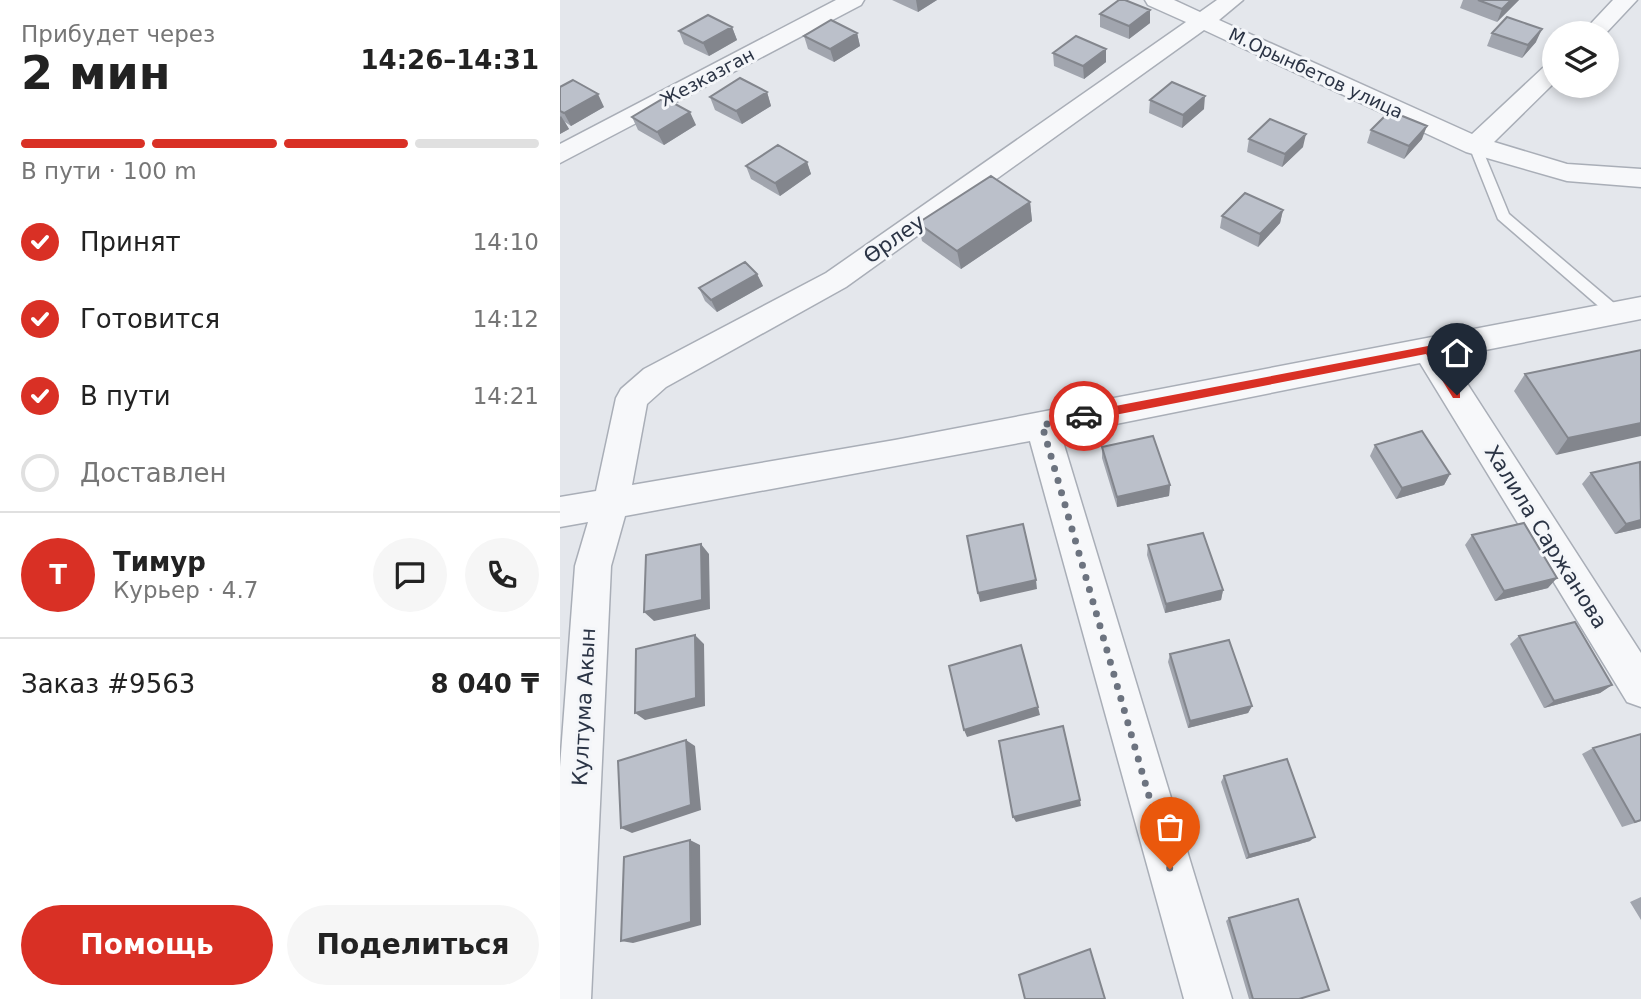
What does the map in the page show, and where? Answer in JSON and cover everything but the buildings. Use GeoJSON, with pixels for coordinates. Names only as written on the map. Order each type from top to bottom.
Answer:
{"type":"FeatureCollection","features":[{"type":"Feature","properties":{"kind":"street","name":"Жезказган"},"geometry":{"type":"LineString","coordinates":[[560,155],[853,0]]}},
{"type":"Feature","properties":{"kind":"street","name":"М.Орынбетов улица"},"geometry":{"type":"LineString","coordinates":[[1156,0],[1475,146],[1546,168],[1585,175],[1641,178]]}},
{"type":"Feature","properties":{"kind":"street","name":"Өрлеу"},"geometry":{"type":"LineString","coordinates":[[611,502],[632,398],[655,378],[836,279],[1137,70],[1232,0]]}},
{"type":"Feature","properties":{"kind":"street"},"geometry":{"type":"LineString","coordinates":[[1604,21],[1626,0]]}},
{"type":"Feature","properties":{"kind":"street"},"geometry":{"type":"LineString","coordinates":[[1475,146],[1542,82]]}},
{"type":"Feature","properties":{"kind":"street"},"geometry":{"type":"LineString","coordinates":[[560,513],[1042,425],[1628,311]]}},
{"type":"Feature","properties":{"kind":"street","name":"Халила Саржанова"},"geometry":{"type":"LineString","coordinates":[[1428,349],[1641,688]]}},
{"type":"Feature","properties":{"kind":"street"},"geometry":{"type":"LineString","coordinates":[[1042,425],[1208,999]]}},
{"type":"Feature","properties":{"kind":"street","name":"Култума Акын"},"geometry":{"type":"LineString","coordinates":[[567,999],[593,566],[611,502]]}},
{"type":"Feature","properties":{"kind":"lane"},"geometry":{"type":"LineString","coordinates":[[1475,146],[1503,216],[1628,311]]}},
{"type":"Feature","properties":{"kind":"way so far"},"geometry":{"type":"LineString","coordinates":[[1084,416],[1042,425],[1170,869]]}},
{"type":"Feature","properties":{"kind":"route"},"geometry":{"type":"LineString","coordinates":[[1084,416],[1428,349],[1457,395]]}}]}
